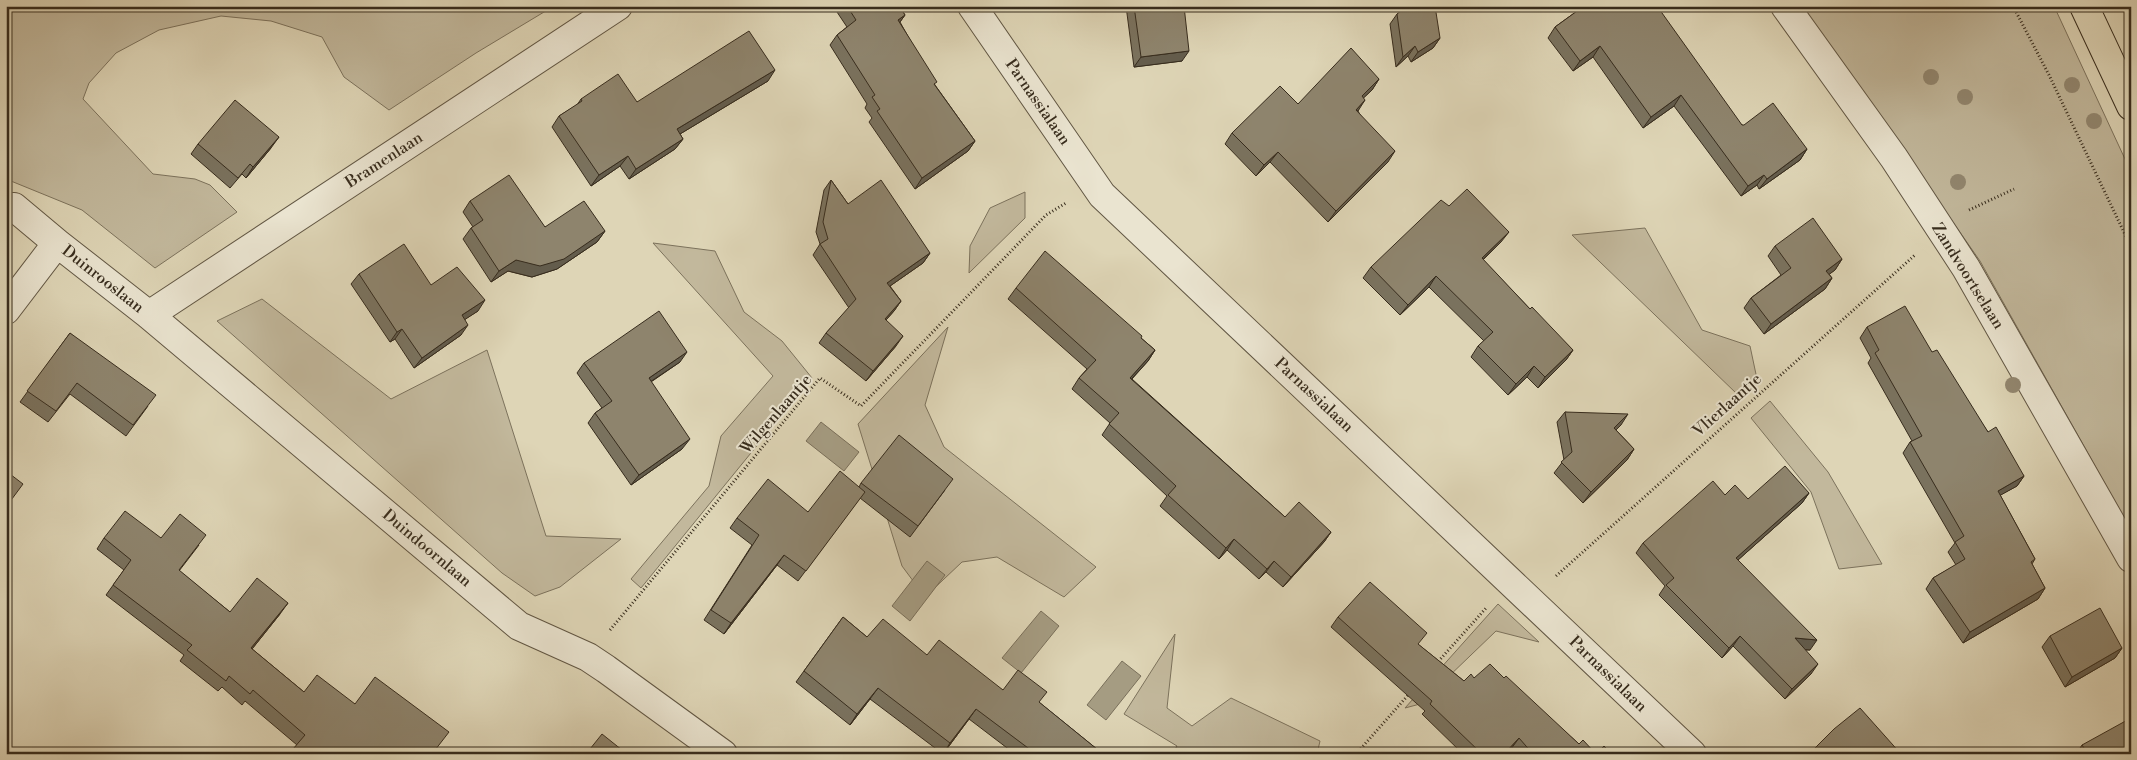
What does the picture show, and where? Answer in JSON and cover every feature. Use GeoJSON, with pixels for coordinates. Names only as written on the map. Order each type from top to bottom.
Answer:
{"type":"FeatureCollection","features":[{"type":"Feature","properties":{"kind":"main road"},"geometry":{"type":"LineString","coordinates":[[2084,6],[2131,106]]}},
{"type":"Feature","properties":{"kind":"street","name":"Bramenlaan"},"geometry":{"type":"LineString","coordinates":[[149,315],[618,6]]}},
{"type":"Feature","properties":{"kind":"street","name":"Parnassialaan"},"geometry":{"type":"LineString","coordinates":[[972,6],[1102,195],[1692,754]]}},
{"type":"Feature","properties":{"kind":"street","name":"Zandvoortselaan"},"geometry":{"type":"LineString","coordinates":[[1785,6],[1894,158],[1966,268],[2131,558]]}},
{"type":"Feature","properties":{"kind":"street","name":"Duinrooslaan"},"geometry":{"type":"LineString","coordinates":[[14,207],[149,315]]}},
{"type":"Feature","properties":{"kind":"street","name":"Duinrooslaan"},"geometry":{"type":"LineString","coordinates":[[6,310],[57,243]]}},
{"type":"Feature","properties":{"kind":"street","name":"Duindoornlaan"},"geometry":{"type":"LineString","coordinates":[[149,315],[519,626],[588,657],[723,754]]}},
{"type":"Feature","properties":{"kind":"path"},"geometry":{"type":"LineString","coordinates":[[2013,6],[2050,76],[2131,247]]}},
{"type":"Feature","properties":{"kind":"path","name":"Wilgenlaantje"},"geometry":{"type":"LineString","coordinates":[[588,657],[820,378],[861,406],[1046,215],[1095,186]]}},
{"type":"Feature","properties":{"kind":"path","name":"Vlierlaantje"},"geometry":{"type":"LineString","coordinates":[[1433,668],[1520,590],[1914,257],[1951,218],[2014,189]]}},
{"type":"Feature","properties":{"kind":"path"},"geometry":{"type":"LineString","coordinates":[[1356,754],[1414,689]]}},
{"type":"Feature","properties":{"kind":"shaded area"},"geometry":{"type":"Polygon","coordinates":[[[6,6],[554,6],[476,53],[389,110],[344,77],[322,37],[271,21],[221,16],[159,30],[116,53],[89,83],[83,99],[153,174],[195,179],[210,185],[237,212],[155,268],[82,210],[6,179],[6,6]]]}},
{"type":"Feature","properties":{"kind":"shaded area"},"geometry":{"type":"Polygon","coordinates":[[[1802,6],[2054,6],[2131,172],[2131,530],[1980,261],[1802,6]]]}},
{"type":"Feature","properties":{"kind":"shaded area"},"geometry":{"type":"Polygon","coordinates":[[[1025,192],[1025,218],[969,273],[970,246],[990,208],[1025,192]]]}},
{"type":"Feature","properties":{"kind":"shaded area"},"geometry":{"type":"Polygon","coordinates":[[[1645,228],[1702,330],[1750,346],[1757,379],[1737,394],[1572,235],[1645,228]]]}},
{"type":"Feature","properties":{"kind":"shaded area"},"geometry":{"type":"Polygon","coordinates":[[[653,243],[715,251],[744,312],[782,341],[812,378],[641,588],[631,579],[709,486],[721,436],[773,376],[653,243]]]}},
{"type":"Feature","properties":{"kind":"shaded area"},"geometry":{"type":"Polygon","coordinates":[[[262,299],[391,399],[487,350],[546,536],[621,539],[560,587],[535,596],[502,573],[217,321],[262,299]]]}},
{"type":"Feature","properties":{"kind":"shaded area"},"geometry":{"type":"Polygon","coordinates":[[[948,327],[925,405],[944,447],[1096,567],[1064,597],[997,557],[962,562],[925,597],[902,566],[858,424],[948,327]]]}},
{"type":"Feature","properties":{"kind":"shaded area"},"geometry":{"type":"Polygon","coordinates":[[[1770,401],[1828,472],[1882,564],[1839,569],[1811,492],[1751,418],[1770,401]]]}},
{"type":"Feature","properties":{"kind":"shaded area"},"geometry":{"type":"Polygon","coordinates":[[[821,422],[859,452],[844,471],[806,441],[821,422]]]}},
{"type":"Feature","properties":{"kind":"shaded area"},"geometry":{"type":"Polygon","coordinates":[[[927,561],[945,575],[910,621],[892,606],[927,561]]]}},
{"type":"Feature","properties":{"kind":"shaded area"},"geometry":{"type":"Polygon","coordinates":[[[1498,604],[1539,642],[1496,631],[1420,704],[1405,708],[1498,604]]]}},
{"type":"Feature","properties":{"kind":"shaded area"},"geometry":{"type":"Polygon","coordinates":[[[1041,611],[1059,626],[1021,673],[1002,658],[1041,611]]]}},
{"type":"Feature","properties":{"kind":"shaded area"},"geometry":{"type":"Polygon","coordinates":[[[1175,634],[1167,708],[1192,726],[1231,698],[1320,741],[1317,754],[1172,754],[1177,746],[1124,714],[1175,634]]]}},
{"type":"Feature","properties":{"kind":"shaded area"},"geometry":{"type":"Polygon","coordinates":[[[1122,661],[1141,676],[1106,720],[1087,705],[1122,661]]]}},
{"type":"Feature","properties":{"kind":"building"},"geometry":{"type":"Polygon","coordinates":[[[847,6],[899,6],[905,15],[898,20],[937,82],[934,84],[975,141],[922,178],[877,111],[880,109],[872,97],[875,95],[837,35],[856,20],[847,6]]]}},
{"type":"Feature","properties":{"kind":"building"},"geometry":{"type":"Polygon","coordinates":[[[1134,6],[1184,6],[1189,51],[1141,57],[1134,6]]]}},
{"type":"Feature","properties":{"kind":"building"},"geometry":{"type":"Polygon","coordinates":[[[1407,6],[1435,6],[1440,38],[1418,52],[1415,46],[1403,57],[1397,14],[1407,6]]]}},
{"type":"Feature","properties":{"kind":"building"},"geometry":{"type":"Polygon","coordinates":[[[1584,6],[1657,6],[1742,125],[1773,103],[1807,149],[1767,179],[1764,175],[1748,186],[1681,95],[1651,117],[1600,46],[1580,61],[1555,27],[1584,6]]]}},
{"type":"Feature","properties":{"kind":"building"},"geometry":{"type":"Polygon","coordinates":[[[749,31],[775,70],[677,129],[683,139],[636,169],[628,156],[599,175],[559,116],[618,74],[637,102],[749,31]]]}},
{"type":"Feature","properties":{"kind":"building"},"geometry":{"type":"Polygon","coordinates":[[[1351,48],[1379,79],[1362,96],[1365,100],[1356,110],[1395,151],[1336,211],[1278,152],[1264,165],[1232,133],[1280,86],[1298,104],[1351,48]]]}},
{"type":"Feature","properties":{"kind":"building"},"geometry":{"type":"Polygon","coordinates":[[[235,100],[279,137],[253,167],[250,164],[238,178],[198,144],[235,100]]]}},
{"type":"Feature","properties":{"kind":"building"},"geometry":{"type":"Polygon","coordinates":[[[509,175],[545,227],[584,201],[605,231],[564,259],[540,266],[516,260],[499,271],[471,228],[483,220],[470,201],[509,175]]]}},
{"type":"Feature","properties":{"kind":"building"},"geometry":{"type":"Polygon","coordinates":[[[831,180],[848,204],[881,180],[930,253],[887,283],[901,301],[885,319],[903,336],[873,371],[826,333],[856,299],[820,244],[828,239],[823,222],[831,180]]]}},
{"type":"Feature","properties":{"kind":"building"},"geometry":{"type":"Polygon","coordinates":[[[1467,189],[1509,232],[1482,258],[1530,309],[1532,307],[1573,350],[1545,377],[1534,366],[1516,384],[1478,346],[1493,332],[1436,276],[1408,305],[1371,267],[1441,200],[1449,206],[1467,189]]]}},
{"type":"Feature","properties":{"kind":"building"},"geometry":{"type":"Polygon","coordinates":[[[1813,218],[1842,259],[1826,271],[1832,278],[1771,324],[1751,298],[1791,268],[1775,246],[1813,218]]]}},
{"type":"Feature","properties":{"kind":"building"},"geometry":{"type":"Polygon","coordinates":[[[404,244],[431,285],[457,267],[485,300],[462,315],[468,325],[422,358],[402,329],[397,332],[359,274],[404,244]]]}},
{"type":"Feature","properties":{"kind":"building"},"geometry":{"type":"Polygon","coordinates":[[[1045,251],[1142,336],[1141,338],[1155,350],[1130,378],[1285,517],[1299,502],[1331,532],[1291,577],[1274,561],[1267,569],[1234,539],[1226,548],[1168,495],[1176,486],[1109,424],[1119,413],[1079,378],[1096,360],[1016,288],[1045,251]]]}},
{"type":"Feature","properties":{"kind":"building"},"geometry":{"type":"Polygon","coordinates":[[[1905,306],[1932,352],[1937,350],[1988,432],[1996,427],[2024,476],[1998,491],[2035,559],[2031,562],[2045,588],[1970,632],[1933,578],[1965,559],[1955,542],[1964,536],[1910,442],[1922,436],[1875,353],[1879,350],[1867,327],[1905,306]]]}},
{"type":"Feature","properties":{"kind":"building"},"geometry":{"type":"Polygon","coordinates":[[[659,311],[687,352],[649,378],[690,439],[639,475],[595,413],[612,401],[584,363],[659,311]]]}},
{"type":"Feature","properties":{"kind":"building"},"geometry":{"type":"Polygon","coordinates":[[[70,333],[156,395],[133,425],[77,383],[56,411],[27,391],[70,333]]]}},
{"type":"Feature","properties":{"kind":"building"},"geometry":{"type":"Polygon","coordinates":[[[1565,412],[1628,414],[1614,428],[1634,449],[1591,492],[1561,462],[1572,452],[1565,412]]]}},
{"type":"Feature","properties":{"kind":"building"},"geometry":{"type":"Polygon","coordinates":[[[899,435],[953,479],[918,526],[861,483],[899,435]]]}},
{"type":"Feature","properties":{"kind":"building"},"geometry":{"type":"Polygon","coordinates":[[[1785,466],[1809,493],[1736,558],[1817,640],[1795,638],[1818,664],[1792,689],[1740,636],[1729,648],[1666,585],[1674,578],[1643,543],[1713,481],[1725,495],[1735,485],[1748,499],[1785,466]]]}},
{"type":"Feature","properties":{"kind":"building"},"geometry":{"type":"Polygon","coordinates":[[[6,471],[23,484],[6,507],[6,471]]]}},
{"type":"Feature","properties":{"kind":"building"},"geometry":{"type":"Polygon","coordinates":[[[840,471],[865,492],[806,571],[784,555],[731,623],[711,610],[759,535],[737,518],[768,479],[808,512],[840,471]]]}},
{"type":"Feature","properties":{"kind":"building"},"geometry":{"type":"Polygon","coordinates":[[[125,511],[161,538],[180,514],[206,535],[179,570],[230,612],[257,578],[288,603],[251,648],[304,692],[317,675],[355,704],[375,677],[449,732],[432,754],[299,754],[293,749],[305,735],[253,690],[250,694],[229,676],[226,681],[187,650],[192,645],[113,585],[131,560],[104,538],[125,511]]]}},
{"type":"Feature","properties":{"kind":"building"},"geometry":{"type":"Polygon","coordinates":[[[1370,582],[1427,633],[1418,644],[1464,681],[1471,674],[1474,678],[1490,664],[1504,678],[1506,676],[1579,744],[1583,740],[1596,754],[1533,754],[1519,738],[1504,754],[1482,754],[1430,704],[1432,701],[1338,617],[1370,582]]]}},
{"type":"Feature","properties":{"kind":"building"},"geometry":{"type":"Polygon","coordinates":[[[2100,608],[2122,648],[2072,677],[2050,636],[2100,608]]]}},
{"type":"Feature","properties":{"kind":"building"},"geometry":{"type":"Polygon","coordinates":[[[843,617],[867,637],[883,619],[927,655],[939,640],[1003,690],[1018,670],[1047,692],[1039,702],[1103,754],[1036,754],[976,709],[950,743],[878,688],[857,714],[804,671],[843,617]]]}},
{"type":"Feature","properties":{"kind":"building"},"geometry":{"type":"Polygon","coordinates":[[[1860,708],[1901,754],[1809,754],[1834,729],[1860,708]]]}},
{"type":"Feature","properties":{"kind":"building"},"geometry":{"type":"Polygon","coordinates":[[[2131,718],[2131,754],[2088,754],[2082,745],[2131,718]]]}},
{"type":"Feature","properties":{"kind":"building"},"geometry":{"type":"Polygon","coordinates":[[[602,734],[627,754],[586,754],[602,734]]]}},
{"type":"Feature","properties":{"kind":"building"},"geometry":{"type":"Polygon","coordinates":[[[1604,746],[1612,754],[1596,754],[1604,746]]]}}]}
